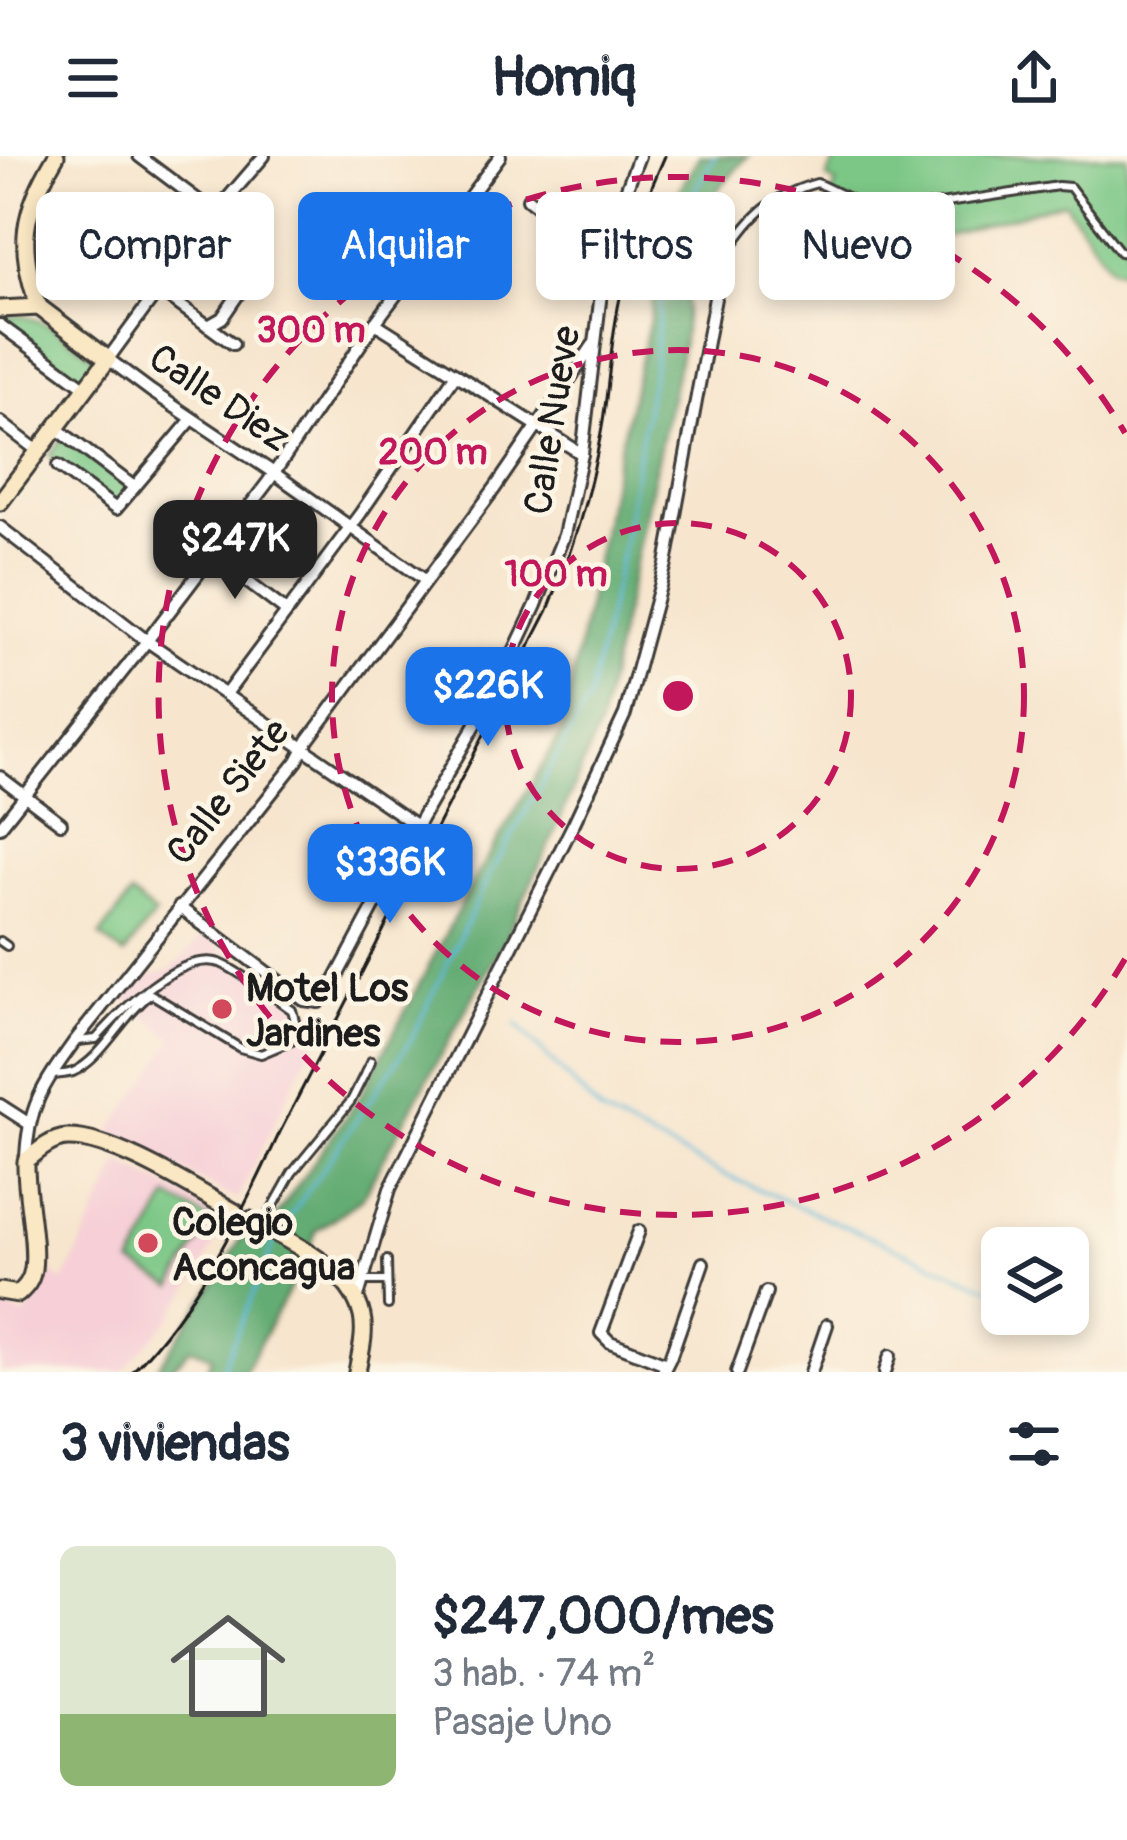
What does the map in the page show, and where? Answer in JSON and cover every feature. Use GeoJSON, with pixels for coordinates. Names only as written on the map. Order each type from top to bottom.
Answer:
{"type":"FeatureCollection","features":[{"type":"Feature","properties":{"kind":"street"},"geometry":{"type":"LineString","coordinates":[[0,309],[39,307],[26,270],[26,232],[35,197],[56,156]]}},
{"type":"Feature","properties":{"kind":"street"},"geometry":{"type":"LineString","coordinates":[[139,156],[187,192]]}},
{"type":"Feature","properties":{"kind":"street"},"geometry":{"type":"LineString","coordinates":[[233,192],[264,156]]}},
{"type":"Feature","properties":{"kind":"street"},"geometry":{"type":"LineString","coordinates":[[0,827],[274,473],[375,323],[500,156]]}},
{"type":"Feature","properties":{"kind":"street","name":"Calle Nueve"},"geometry":{"type":"LineString","coordinates":[[625,192],[639,156]]}},
{"type":"Feature","properties":{"kind":"street"},"geometry":{"type":"LineString","coordinates":[[528,199],[536,205]]}},
{"type":"Feature","properties":{"kind":"street"},"geometry":{"type":"LineString","coordinates":[[0,502],[152,300]]}},
{"type":"Feature","properties":{"kind":"street"},"geometry":{"type":"LineString","coordinates":[[179,300],[233,344]]}},
{"type":"Feature","properties":{"kind":"street"},"geometry":{"type":"LineString","coordinates":[[208,326],[222,318],[234,300]]}},
{"type":"Feature","properties":{"kind":"street","name":"Calle Nueve"},"geometry":{"type":"LineString","coordinates":[[179,907],[304,1000],[323,1000],[496,689],[564,535],[582,454],[600,300]]}},
{"type":"Feature","properties":{"kind":"street"},"geometry":{"type":"LineString","coordinates":[[357,1300],[391,1189],[625,714],[666,564],[715,300]]}},
{"type":"Feature","properties":{"kind":"street","name":"Calle Diez"},"geometry":{"type":"LineString","coordinates":[[39,307],[425,580]]}},
{"type":"Feature","properties":{"kind":"street"},"geometry":{"type":"LineString","coordinates":[[375,323],[582,454]]}},
{"type":"Feature","properties":{"kind":"street"},"geometry":{"type":"LineString","coordinates":[[0,325],[86,388]]}},
{"type":"Feature","properties":{"kind":"street","name":"Calle Siete"},"geometry":{"type":"LineString","coordinates":[[0,1291],[18,1294],[33,1268],[25,1189],[28,1123],[50,1076],[297,761],[595,342]]}},
{"type":"Feature","properties":{"kind":"street"},"geometry":{"type":"LineString","coordinates":[[226,694],[456,374]]}},
{"type":"Feature","properties":{"kind":"street"},"geometry":{"type":"LineString","coordinates":[[58,466],[116,509],[192,419]]}},
{"type":"Feature","properties":{"kind":"street"},"geometry":{"type":"LineString","coordinates":[[0,422],[38,451]]}},
{"type":"Feature","properties":{"kind":"street"},"geometry":{"type":"LineString","coordinates":[[56,428],[134,487]]}},
{"type":"Feature","properties":{"kind":"street"},"geometry":{"type":"LineString","coordinates":[[0,527],[147,641],[417,826]]}},
{"type":"Feature","properties":{"kind":"street"},"geometry":{"type":"LineString","coordinates":[[212,555],[286,611]]}},
{"type":"Feature","properties":{"kind":"street"},"geometry":{"type":"LineString","coordinates":[[0,777],[61,823]]}},
{"type":"Feature","properties":{"kind":"street"},"geometry":{"type":"LineString","coordinates":[[0,1105],[28,1123]]}},
{"type":"Feature","properties":{"kind":"street"},"geometry":{"type":"LineString","coordinates":[[26,1161],[51,1142],[67,1138],[123,1152],[316,1257],[357,1300],[364,1330],[357,1372]]}},
{"type":"Feature","properties":{"kind":"street"},"geometry":{"type":"LineString","coordinates":[[639,1232],[601,1333],[664,1368],[703,1263]]}},
{"type":"Feature","properties":{"kind":"street"},"geometry":{"type":"LineString","coordinates":[[737,1372],[766,1292]]}},
{"type":"Feature","properties":{"kind":"street"},"geometry":{"type":"LineString","coordinates":[[811,1372],[827,1325]]}},
{"type":"Feature","properties":{"kind":"street"},"geometry":{"type":"LineString","coordinates":[[885,1372],[890,1356]]}},
{"type":"Feature","properties":{"kind":"lane"},"geometry":{"type":"LineString","coordinates":[[735,241],[751,218],[793,189],[817,183],[855,201],[872,218],[1058,186],[1070,188],[1120,252],[1127,253]]}},
{"type":"Feature","properties":{"kind":"lane"},"geometry":{"type":"LineString","coordinates":[[50,1076],[74,1071],[95,1055],[136,1005],[151,994],[240,1048],[261,1054],[292,1041],[297,1028],[292,1010],[274,998],[220,964],[193,962],[131,1000],[96,1040],[74,1042]]}},
{"type":"Feature","properties":{"kind":"lane"},"geometry":{"type":"LineString","coordinates":[[249,1220],[351,1101],[370,1061]]}},
{"type":"Feature","properties":{"kind":"lane"},"geometry":{"type":"LineString","coordinates":[[387,1260],[388,1305]]}},
{"type":"Feature","properties":{"kind":"lane"},"geometry":{"type":"LineString","coordinates":[[362,1281],[387,1281]]}},
{"type":"Feature","properties":{"kind":"shaded area"},"geometry":{"type":"Polygon","coordinates":[[[204,936],[324,1021],[237,1200],[110,1132],[174,1039],[121,997],[136,977],[169,971],[204,936]]]}},
{"type":"Feature","properties":{"kind":"shaded area","name":"Colegio Aconcagua"},"geometry":{"type":"Polygon","coordinates":[[[120,1163],[228,1217],[196,1280],[169,1320],[122,1372],[0,1372],[0,1304],[24,1316],[52,1269],[64,1282],[120,1163]]]}},
{"type":"Feature","properties":{"kind":"green space"},"geometry":{"type":"Polygon","coordinates":[[[699,156],[748,156],[716,192],[678,192],[699,156]]]}},
{"type":"Feature","properties":{"kind":"green space"},"geometry":{"type":"Polygon","coordinates":[[[837,156],[1127,156],[1127,272],[1110,268],[1064,202],[955,233],[955,192],[833,192],[836,184],[827,178],[837,156]]]}},
{"type":"Feature","properties":{"kind":"green space"},"geometry":{"type":"Polygon","coordinates":[[[652,300],[687,300],[683,342],[599,727],[505,939],[362,1198],[316,1231],[306,1259],[244,1372],[206,1372],[212,1356],[191,1348],[168,1372],[155,1372],[246,1230],[262,1236],[362,1093],[474,880],[562,732],[652,300]]]}},
{"type":"Feature","properties":{"kind":"green space"},"geometry":{"type":"Polygon","coordinates":[[[19,316],[49,325],[92,356],[94,362],[82,380],[0,320],[19,316]]]}},
{"type":"Feature","properties":{"kind":"green space"},"geometry":{"type":"Polygon","coordinates":[[[63,436],[131,487],[117,506],[49,455],[63,436]]]}},
{"type":"Feature","properties":{"kind":"green space"},"geometry":{"type":"Polygon","coordinates":[[[131,895],[155,914],[124,955],[100,936],[131,895]]]}},
{"type":"Feature","properties":{"kind":"green space"},"geometry":{"type":"Polygon","coordinates":[[[169,1197],[211,1221],[173,1287],[132,1264],[169,1197]]]}},
{"type":"Feature","properties":{"kind":"waterway"},"geometry":{"type":"LineString","coordinates":[[283,1227],[410,1042],[487,880],[588,702],[621,557],[654,364],[668,236],[715,156]]}},
{"type":"Feature","properties":{"kind":"waterway"},"geometry":{"type":"LineString","coordinates":[[516,1024],[602,1114],[720,1173],[981,1284]]}},
{"type":"Feature","properties":{"kind":"waterway"},"geometry":{"type":"LineString","coordinates":[[221,1372],[275,1240]]}},
{"type":"Feature","properties":{"kind":"railway"},"geometry":{"type":"LineString","coordinates":[[132,1372],[178,1318],[233,1227],[548,610],[591,478],[627,264],[665,156]]}},
{"type":"Feature","properties":{"kind":"place","name":"Motel Los Jardines"},"geometry":{"type":"Point","coordinates":[222,1009]}},
{"type":"Feature","properties":{"kind":"place","name":"Colegio Aconcagua"},"geometry":{"type":"Point","coordinates":[148,1243]}}]}
